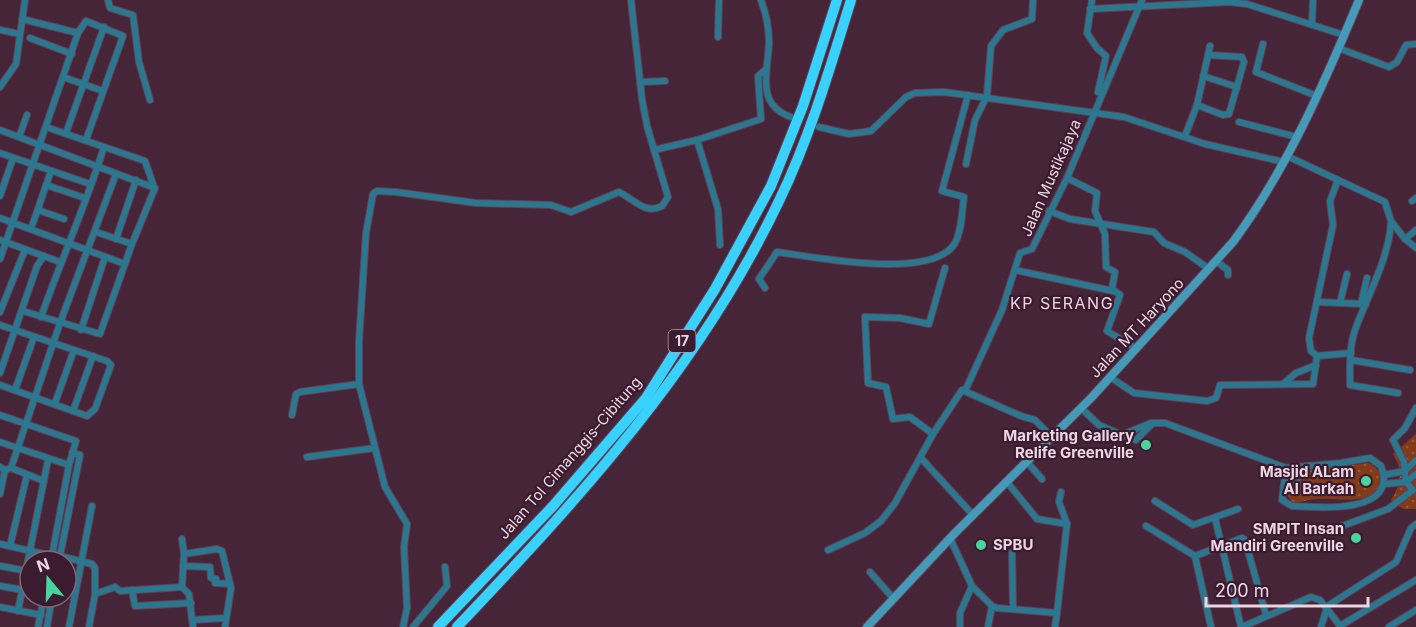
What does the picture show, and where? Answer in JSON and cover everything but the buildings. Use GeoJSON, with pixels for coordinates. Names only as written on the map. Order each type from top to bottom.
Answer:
{"type":"FeatureCollection","features":[{"type":"Feature","properties":{"kind":"highway","name":"Jalan Tol Cimanggis–Cibitung"},"geometry":{"type":"LineString","coordinates":[[438,627],[552,506],[646,398],[715,289],[771,186],[803,106],[837,0]]}},
{"type":"Feature","properties":{"kind":"highway","name":"Jalan Tol Cimanggis–Cibitung"},"geometry":{"type":"LineString","coordinates":[[457,627],[563,515],[655,405],[729,296],[780,200],[816,110],[851,0]]}},
{"type":"Feature","properties":{"kind":"main road","name":"Jalan MT Haryono"},"geometry":{"type":"LineString","coordinates":[[867,627],[950,538],[1137,350],[1216,261],[1252,216],[1298,137],[1359,0]]}},
{"type":"Feature","properties":{"kind":"street"},"geometry":{"type":"LineString","coordinates":[[0,87],[16,64],[25,0]]}},
{"type":"Feature","properties":{"kind":"street"},"geometry":{"type":"LineString","coordinates":[[108,0],[110,8],[133,15],[139,62],[150,100]]}},
{"type":"Feature","properties":{"kind":"street"},"geometry":{"type":"LineString","coordinates":[[403,627],[408,608],[404,547],[407,524],[387,492],[359,384],[366,233],[373,194],[378,191],[396,192],[459,202],[551,205],[571,212],[619,192],[638,205],[652,210],[662,206],[668,197],[647,126],[631,0]]}},
{"type":"Feature","properties":{"kind":"street"},"geometry":{"type":"LineString","coordinates":[[718,0],[718,37]]}},
{"type":"Feature","properties":{"kind":"street"},"geometry":{"type":"LineString","coordinates":[[761,0],[769,40],[765,70],[767,98],[781,113],[791,117]]}},
{"type":"Feature","properties":{"kind":"street"},"geometry":{"type":"LineString","coordinates":[[966,164],[971,133],[987,96],[989,55],[994,40],[1008,27],[1032,19],[1033,0]]}},
{"type":"Feature","properties":{"kind":"street"},"geometry":{"type":"LineString","coordinates":[[1092,0],[1087,33],[1097,48],[1106,56],[1097,102]]}},
{"type":"Feature","properties":{"kind":"street"},"geometry":{"type":"LineString","coordinates":[[1312,23],[1313,0]]}},
{"type":"Feature","properties":{"kind":"street"},"geometry":{"type":"LineString","coordinates":[[1090,9],[1140,3],[1248,2],[1344,35]]}},
{"type":"Feature","properties":{"kind":"street","name":"Jalan Mustikajaya"},"geometry":{"type":"LineString","coordinates":[[828,550],[865,533],[881,521],[896,503],[933,434],[964,391],[989,342],[1020,253],[1032,249],[1067,178],[1140,3]]}},
{"type":"Feature","properties":{"kind":"street"},"geometry":{"type":"LineString","coordinates":[[22,19],[78,33]]}},
{"type":"Feature","properties":{"kind":"street"},"geometry":{"type":"LineString","coordinates":[[0,258],[3,241],[12,223],[84,21],[123,36],[86,140]]}},
{"type":"Feature","properties":{"kind":"street"},"geometry":{"type":"LineString","coordinates":[[66,133],[104,27]]}},
{"type":"Feature","properties":{"kind":"street"},"geometry":{"type":"LineString","coordinates":[[0,30],[20,34]]}},
{"type":"Feature","properties":{"kind":"street"},"geometry":{"type":"LineString","coordinates":[[30,38],[72,54]]}},
{"type":"Feature","properties":{"kind":"street"},"geometry":{"type":"LineString","coordinates":[[1263,44],[1256,72],[1317,96]]}},
{"type":"Feature","properties":{"kind":"street"},"geometry":{"type":"LineString","coordinates":[[1338,48],[1389,67],[1397,62],[1406,45],[1416,44]]}},
{"type":"Feature","properties":{"kind":"street"},"geometry":{"type":"LineString","coordinates":[[1185,136],[1197,105],[1210,46]]}},
{"type":"Feature","properties":{"kind":"street"},"geometry":{"type":"LineString","coordinates":[[1197,105],[1227,115],[1244,58],[1208,55]]}},
{"type":"Feature","properties":{"kind":"street"},"geometry":{"type":"LineString","coordinates":[[654,150],[697,141],[761,119],[758,76],[765,70]]}},
{"type":"Feature","properties":{"kind":"street"},"geometry":{"type":"LineString","coordinates":[[1203,76],[1237,87]]}},
{"type":"Feature","properties":{"kind":"street"},"geometry":{"type":"LineString","coordinates":[[63,77],[103,91]]}},
{"type":"Feature","properties":{"kind":"street"},"geometry":{"type":"LineString","coordinates":[[640,82],[664,81]]}},
{"type":"Feature","properties":{"kind":"street"},"geometry":{"type":"LineString","coordinates":[[819,127],[849,134],[871,131],[906,97],[915,93],[968,94],[1124,117],[1205,144],[1285,159],[1338,180],[1385,202],[1389,207],[1391,221],[1391,230],[1355,330],[1350,385],[1398,393]]}},
{"type":"Feature","properties":{"kind":"street"},"geometry":{"type":"LineString","coordinates":[[765,288],[759,279],[777,252],[844,261],[897,264],[928,262],[948,251],[956,242],[964,197],[942,191],[968,94]]}},
{"type":"Feature","properties":{"kind":"street"},"geometry":{"type":"LineString","coordinates":[[19,137],[27,114]]}},
{"type":"Feature","properties":{"kind":"street"},"geometry":{"type":"LineString","coordinates":[[1239,122],[1298,137]]}},
{"type":"Feature","properties":{"kind":"street"},"geometry":{"type":"LineString","coordinates":[[23,310],[95,335],[102,332],[132,244],[155,191],[145,161],[46,126]]}},
{"type":"Feature","properties":{"kind":"street"},"geometry":{"type":"LineString","coordinates":[[0,130],[154,187]]}},
{"type":"Feature","properties":{"kind":"street"},"geometry":{"type":"LineString","coordinates":[[697,141],[718,209],[720,245]]}},
{"type":"Feature","properties":{"kind":"street"},"geometry":{"type":"LineString","coordinates":[[41,317],[60,262],[71,243],[104,147]]}},
{"type":"Feature","properties":{"kind":"street"},"geometry":{"type":"LineString","coordinates":[[0,153],[90,184]]}},
{"type":"Feature","properties":{"kind":"street"},"geometry":{"type":"LineString","coordinates":[[0,196],[13,158]]}},
{"type":"Feature","properties":{"kind":"street"},"geometry":{"type":"LineString","coordinates":[[31,229],[51,171]]}},
{"type":"Feature","properties":{"kind":"street"},"geometry":{"type":"LineString","coordinates":[[0,494],[5,469],[26,424],[60,323],[117,174]]}},
{"type":"Feature","properties":{"kind":"street"},"geometry":{"type":"LineString","coordinates":[[1067,178],[1097,193],[1095,211],[1105,234],[1106,267],[1115,272],[1113,291]]}},
{"type":"Feature","properties":{"kind":"street"},"geometry":{"type":"LineString","coordinates":[[116,239],[136,180]]}},
{"type":"Feature","properties":{"kind":"street"},"geometry":{"type":"LineString","coordinates":[[1338,180],[1330,201],[1333,225],[1309,338],[1311,351],[1317,356],[1351,356],[1410,370]]}},
{"type":"Feature","properties":{"kind":"street"},"geometry":{"type":"LineString","coordinates":[[46,185],[85,198]]}},
{"type":"Feature","properties":{"kind":"street"},"geometry":{"type":"LineString","coordinates":[[38,210],[64,219]]}},
{"type":"Feature","properties":{"kind":"street"},"geometry":{"type":"LineString","coordinates":[[1049,211],[1070,219],[1154,232],[1164,243],[1185,252],[1209,269]]}},
{"type":"Feature","properties":{"kind":"street"},"geometry":{"type":"LineString","coordinates":[[0,218],[125,264]]}},
{"type":"Feature","properties":{"kind":"street"},"geometry":{"type":"LineString","coordinates":[[1391,221],[1405,239],[1416,248]]}},
{"type":"Feature","properties":{"kind":"street"},"geometry":{"type":"LineString","coordinates":[[1405,239],[1416,230]]}},
{"type":"Feature","properties":{"kind":"street"},"geometry":{"type":"LineString","coordinates":[[96,232],[132,244]]}},
{"type":"Feature","properties":{"kind":"street"},"geometry":{"type":"LineString","coordinates":[[3,241],[60,262]]}},
{"type":"Feature","properties":{"kind":"street"},"geometry":{"type":"LineString","coordinates":[[0,312],[25,250]]}},
{"type":"Feature","properties":{"kind":"street"},"geometry":{"type":"LineString","coordinates":[[0,373],[37,266],[44,256]]}},
{"type":"Feature","properties":{"kind":"street"},"geometry":{"type":"LineString","coordinates":[[81,330],[105,257]]}},
{"type":"Feature","properties":{"kind":"street"},"geometry":{"type":"LineString","coordinates":[[1216,261],[1228,270],[1228,275]]}},
{"type":"Feature","properties":{"kind":"street"},"geometry":{"type":"LineString","coordinates":[[933,434],[910,417],[893,419],[886,387],[868,383],[866,317],[900,318],[929,324],[945,268]]}},
{"type":"Feature","properties":{"kind":"street"},"geometry":{"type":"LineString","coordinates":[[1015,270],[1106,292],[1113,291],[1120,295],[1107,331],[1137,350]]}},
{"type":"Feature","properties":{"kind":"street"},"geometry":{"type":"LineString","coordinates":[[1340,303],[1347,274]]}},
{"type":"Feature","properties":{"kind":"street"},"geometry":{"type":"LineString","coordinates":[[1364,304],[1367,278]]}},
{"type":"Feature","properties":{"kind":"street"},"geometry":{"type":"LineString","coordinates":[[1317,302],[1364,304]]}},
{"type":"Feature","properties":{"kind":"street"},"geometry":{"type":"LineString","coordinates":[[0,325],[110,362],[108,376],[92,413],[87,416],[0,385]]}},
{"type":"Feature","properties":{"kind":"street"},"geometry":{"type":"LineString","coordinates":[[15,390],[34,337]]}},
{"type":"Feature","properties":{"kind":"street"},"geometry":{"type":"LineString","coordinates":[[55,403],[74,350]]}},
{"type":"Feature","properties":{"kind":"street"},"geometry":{"type":"LineString","coordinates":[[73,411],[93,356]]}},
{"type":"Feature","properties":{"kind":"street"},"geometry":{"type":"LineString","coordinates":[[1110,378],[1134,393],[1207,401],[1216,399],[1220,385],[1312,384],[1317,356]]}},
{"type":"Feature","properties":{"kind":"street"},"geometry":{"type":"LineString","coordinates":[[1282,384],[1296,373],[1316,365]]}},
{"type":"Feature","properties":{"kind":"street"},"geometry":{"type":"LineString","coordinates":[[292,416],[296,394],[300,392],[359,384]]}},
{"type":"Feature","properties":{"kind":"street"},"geometry":{"type":"LineString","coordinates":[[964,391],[1020,416],[1035,420],[1052,437]]}},
{"type":"Feature","properties":{"kind":"street"},"geometry":{"type":"LineString","coordinates":[[1081,408],[1099,425],[1122,435],[1153,423],[1165,423],[1182,427],[1286,468],[1370,458],[1387,474],[1387,484],[1366,502],[1300,506],[1284,502],[1282,492],[1286,468]]}},
{"type":"Feature","properties":{"kind":"street"},"geometry":{"type":"LineString","coordinates":[[1337,528],[1384,511],[1414,491],[1403,483],[1400,452],[1393,440],[1405,428],[1416,408]]}},
{"type":"Feature","properties":{"kind":"street"},"geometry":{"type":"LineString","coordinates":[[0,415],[76,441],[69,465],[56,549]]}},
{"type":"Feature","properties":{"kind":"street"},"geometry":{"type":"LineString","coordinates":[[0,442],[48,460],[69,465]]}},
{"type":"Feature","properties":{"kind":"street"},"geometry":{"type":"LineString","coordinates":[[307,457],[375,448]]}},
{"type":"Feature","properties":{"kind":"street"},"geometry":{"type":"LineString","coordinates":[[57,549],[80,455],[72,453]]}},
{"type":"Feature","properties":{"kind":"street"},"geometry":{"type":"LineString","coordinates":[[921,458],[973,515]]}},
{"type":"Feature","properties":{"kind":"street"},"geometry":{"type":"LineString","coordinates":[[31,549],[48,460]]}},
{"type":"Feature","properties":{"kind":"street"},"geometry":{"type":"LineString","coordinates":[[1387,474],[1402,472],[1416,460]]}},
{"type":"Feature","properties":{"kind":"street"},"geometry":{"type":"LineString","coordinates":[[1027,462],[1042,479]]}},
{"type":"Feature","properties":{"kind":"street"},"geometry":{"type":"LineString","coordinates":[[1285,483],[1297,480],[1300,467]]}},
{"type":"Feature","properties":{"kind":"street"},"geometry":{"type":"LineString","coordinates":[[5,469],[44,481]]}},
{"type":"Feature","properties":{"kind":"street"},"geometry":{"type":"LineString","coordinates":[[1387,484],[1403,483],[1416,474]]}},
{"type":"Feature","properties":{"kind":"street"},"geometry":{"type":"LineString","coordinates":[[10,546],[27,475]]}},
{"type":"Feature","properties":{"kind":"street"},"geometry":{"type":"LineString","coordinates":[[1006,482],[1036,519],[1067,524]]}},
{"type":"Feature","properties":{"kind":"street"},"geometry":{"type":"LineString","coordinates":[[1055,627],[1067,524],[1059,505],[1061,492]]}},
{"type":"Feature","properties":{"kind":"street"},"geometry":{"type":"LineString","coordinates":[[1155,501],[1193,525],[1238,509]]}},
{"type":"Feature","properties":{"kind":"street"},"geometry":{"type":"LineString","coordinates":[[69,627],[92,506]]}},
{"type":"Feature","properties":{"kind":"street"},"geometry":{"type":"LineString","coordinates":[[1215,518],[1241,627],[1311,597],[1320,600],[1341,627],[1416,580]]}},
{"type":"Feature","properties":{"kind":"street"},"geometry":{"type":"LineString","coordinates":[[1321,627],[1326,608],[1395,562],[1411,528],[1416,524]]}},
{"type":"Feature","properties":{"kind":"street"},"geometry":{"type":"LineString","coordinates":[[1146,526],[1195,555],[1211,627]]}},
{"type":"Feature","properties":{"kind":"street"},"geometry":{"type":"LineString","coordinates":[[950,538],[972,586],[992,606],[1057,613]]}},
{"type":"Feature","properties":{"kind":"street"},"geometry":{"type":"LineString","coordinates":[[1195,555],[1242,538],[1245,540],[1266,615]]}},
{"type":"Feature","properties":{"kind":"street"},"geometry":{"type":"LineString","coordinates":[[182,539],[184,554],[182,586],[189,594],[193,624],[225,618]]}},
{"type":"Feature","properties":{"kind":"street"},"geometry":{"type":"LineString","coordinates":[[0,544],[20,549]]}},
{"type":"Feature","properties":{"kind":"street"},"geometry":{"type":"LineString","coordinates":[[184,554],[220,550],[230,584],[225,627]]}},
{"type":"Feature","properties":{"kind":"street"},"geometry":{"type":"LineString","coordinates":[[1012,553],[1013,608]]}},
{"type":"Feature","properties":{"kind":"street"},"geometry":{"type":"LineString","coordinates":[[78,562],[95,568],[95,594],[89,627]]}},
{"type":"Feature","properties":{"kind":"street"},"geometry":{"type":"LineString","coordinates":[[0,566],[18,569]]}},
{"type":"Feature","properties":{"kind":"street"},"geometry":{"type":"LineString","coordinates":[[183,566],[210,567],[211,578],[216,579],[215,583],[230,584]]}},
{"type":"Feature","properties":{"kind":"street"},"geometry":{"type":"LineString","coordinates":[[413,627],[447,586],[445,567]]}},
{"type":"Feature","properties":{"kind":"street"},"geometry":{"type":"LineString","coordinates":[[870,572],[893,598]]}},
{"type":"Feature","properties":{"kind":"street"},"geometry":{"type":"LineString","coordinates":[[0,586],[18,589]]}},
{"type":"Feature","properties":{"kind":"street"},"geometry":{"type":"LineString","coordinates":[[95,594],[115,587],[119,591],[182,586]]}},
{"type":"Feature","properties":{"kind":"street"},"geometry":{"type":"LineString","coordinates":[[960,627],[960,613],[972,586]]}},
{"type":"Feature","properties":{"kind":"street"},"geometry":{"type":"LineString","coordinates":[[132,590],[135,606],[191,603]]}},
{"type":"Feature","properties":{"kind":"street"},"geometry":{"type":"LineString","coordinates":[[988,627],[992,606]]}},
{"type":"Feature","properties":{"kind":"street"},"geometry":{"type":"LineString","coordinates":[[0,607],[40,615]]}},
{"type":"Feature","properties":{"kind":"street"},"geometry":{"type":"LineString","coordinates":[[38,627],[41,609]]}},
{"type":"Feature","properties":{"kind":"street"},"geometry":{"type":"LineString","coordinates":[[47,627],[50,609]]}},
{"type":"Feature","properties":{"kind":"street"},"geometry":{"type":"LineString","coordinates":[[1389,627],[1416,610]]}},
{"type":"Feature","properties":{"kind":"shaded area"},"geometry":{"type":"Polygon","coordinates":[[[1416,434],[1416,509],[1403,509],[1391,500],[1400,477],[1393,454],[1416,434]]]}},
{"type":"Feature","properties":{"kind":"shaded area"},"geometry":{"type":"Polygon","coordinates":[[[1368,463],[1378,470],[1382,480],[1378,490],[1368,497],[1349,500],[1313,499],[1293,503],[1286,494],[1301,481],[1305,471],[1368,463]]]}},
{"type":"Feature","properties":{"kind":"place","name":"Marketing Gallery Relife Greenville"},"geometry":{"type":"Point","coordinates":[1146,445]}},
{"type":"Feature","properties":{"kind":"place","name":"Masjid ALam Al Barkah"},"geometry":{"type":"Point","coordinates":[1366,481]}},
{"type":"Feature","properties":{"kind":"place","name":"SMPIT Insan Mandiri Greenville"},"geometry":{"type":"Point","coordinates":[1356,538]}},
{"type":"Feature","properties":{"kind":"place","name":"SPBU"},"geometry":{"type":"Point","coordinates":[981,545]}},
{"type":"Feature","properties":{"kind":"district","name":"KP SERANG"},"geometry":{"type":"Point","coordinates":[1062,303]}}]}
